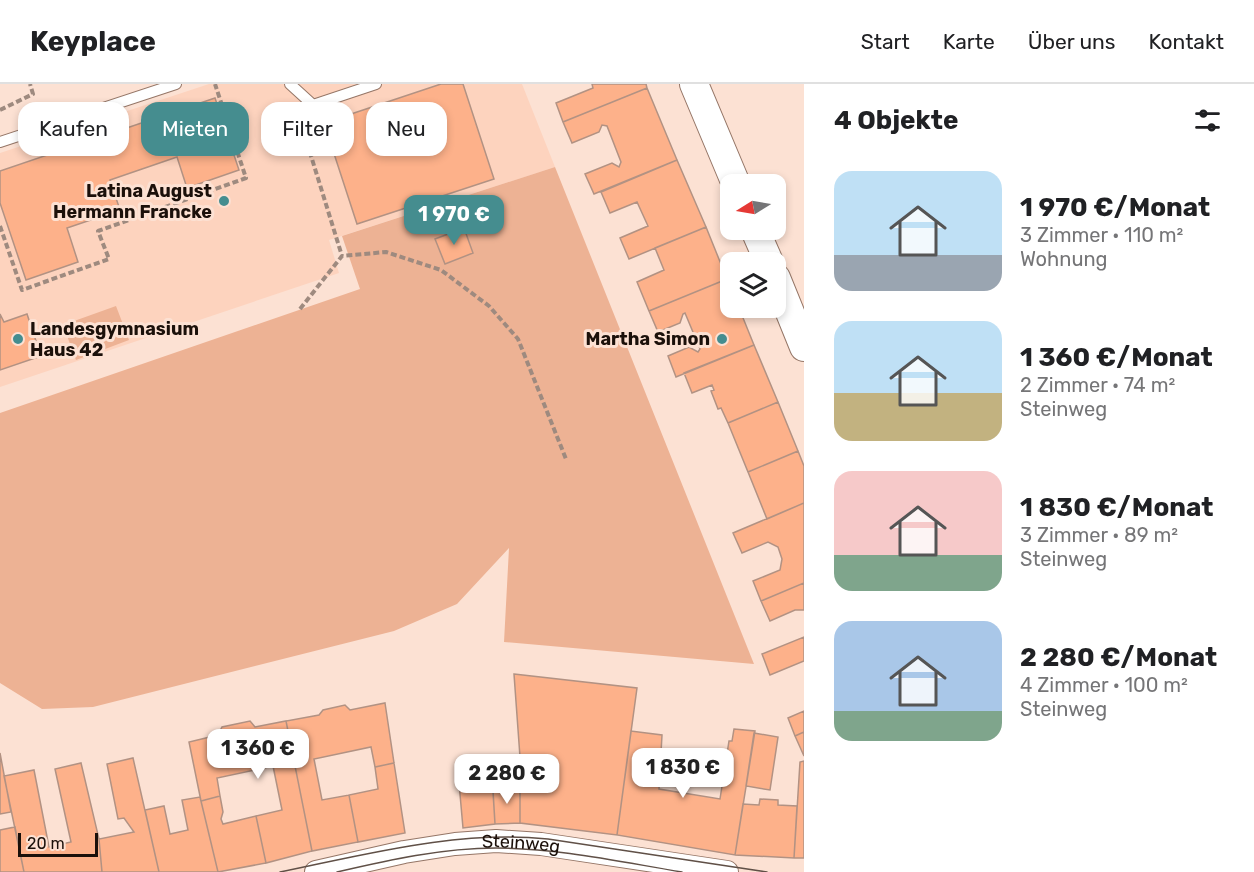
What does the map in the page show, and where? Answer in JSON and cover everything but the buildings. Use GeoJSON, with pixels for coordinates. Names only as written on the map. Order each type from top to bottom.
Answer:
{"type":"FeatureCollection","features":[{"type":"Feature","properties":{"kind":"street"},"geometry":{"type":"LineString","coordinates":[[694,84],[732,174]]}},
{"type":"Feature","properties":{"kind":"street"},"geometry":{"type":"LineString","coordinates":[[786,303],[804,347]]}},
{"type":"Feature","properties":{"kind":"street","name":"Steinweg"},"geometry":{"type":"LineString","coordinates":[[316,872],[404,852],[455,844],[496,841],[541,843],[727,872]]}},
{"type":"Feature","properties":{"kind":"lane"},"geometry":{"type":"LineString","coordinates":[[0,142],[176,84]]}},
{"type":"Feature","properties":{"kind":"lane"},"geometry":{"type":"LineString","coordinates":[[290,84],[313,105],[376,84]]}},
{"type":"Feature","properties":{"kind":"path"},"geometry":{"type":"LineString","coordinates":[[0,110],[33,94],[30,84]]}},
{"type":"Feature","properties":{"kind":"path"},"geometry":{"type":"LineString","coordinates":[[0,226],[22,290],[109,259],[98,231],[246,178],[215,84]]}},
{"type":"Feature","properties":{"kind":"path"},"geometry":{"type":"LineString","coordinates":[[311,156],[342,256]]}},
{"type":"Feature","properties":{"kind":"path"},"geometry":{"type":"LineString","coordinates":[[300,309],[342,256],[386,252],[441,270],[489,306],[518,339],[566,459]]}},
{"type":"Feature","properties":{"kind":"shaded area","name":"Latina August Hermann Francke"},"geometry":{"type":"Polygon","coordinates":[[[209,84],[522,84],[555,167],[329,240],[339,273],[0,387],[0,153],[18,147],[18,156],[129,156],[129,110],[141,106],[141,156],[249,156],[249,102],[154,102],[209,84]]]}},
{"type":"Feature","properties":{"kind":"shaded area"},"geometry":{"type":"Polygon","coordinates":[[[555,167],[754,664],[504,642],[509,548],[457,604],[394,631],[93,707],[42,709],[0,683],[0,413],[360,289],[342,236],[555,167]]]}},
{"type":"Feature","properties":{"kind":"shaded area"},"geometry":{"type":"Polygon","coordinates":[[[116,306],[129,340],[76,360],[63,325],[116,306]]]}},
{"type":"Feature","properties":{"kind":"tram line"},"geometry":{"type":"LineString","coordinates":[[280,872],[413,845],[514,837],[548,839],[767,872]]}},
{"type":"Feature","properties":{"kind":"tram line"},"geometry":{"type":"LineString","coordinates":[[337,872],[436,852],[496,848],[566,853],[682,872]]}},
{"type":"Feature","properties":{"kind":"place","name":"Latina August Hermann Francke"},"geometry":{"type":"Point","coordinates":[224,201]}},
{"type":"Feature","properties":{"kind":"place","name":"Landesgymnasium Haus 42"},"geometry":{"type":"Point","coordinates":[18,339]}},
{"type":"Feature","properties":{"kind":"place","name":"Martha Simon"},"geometry":{"type":"Point","coordinates":[722,339]}}]}
